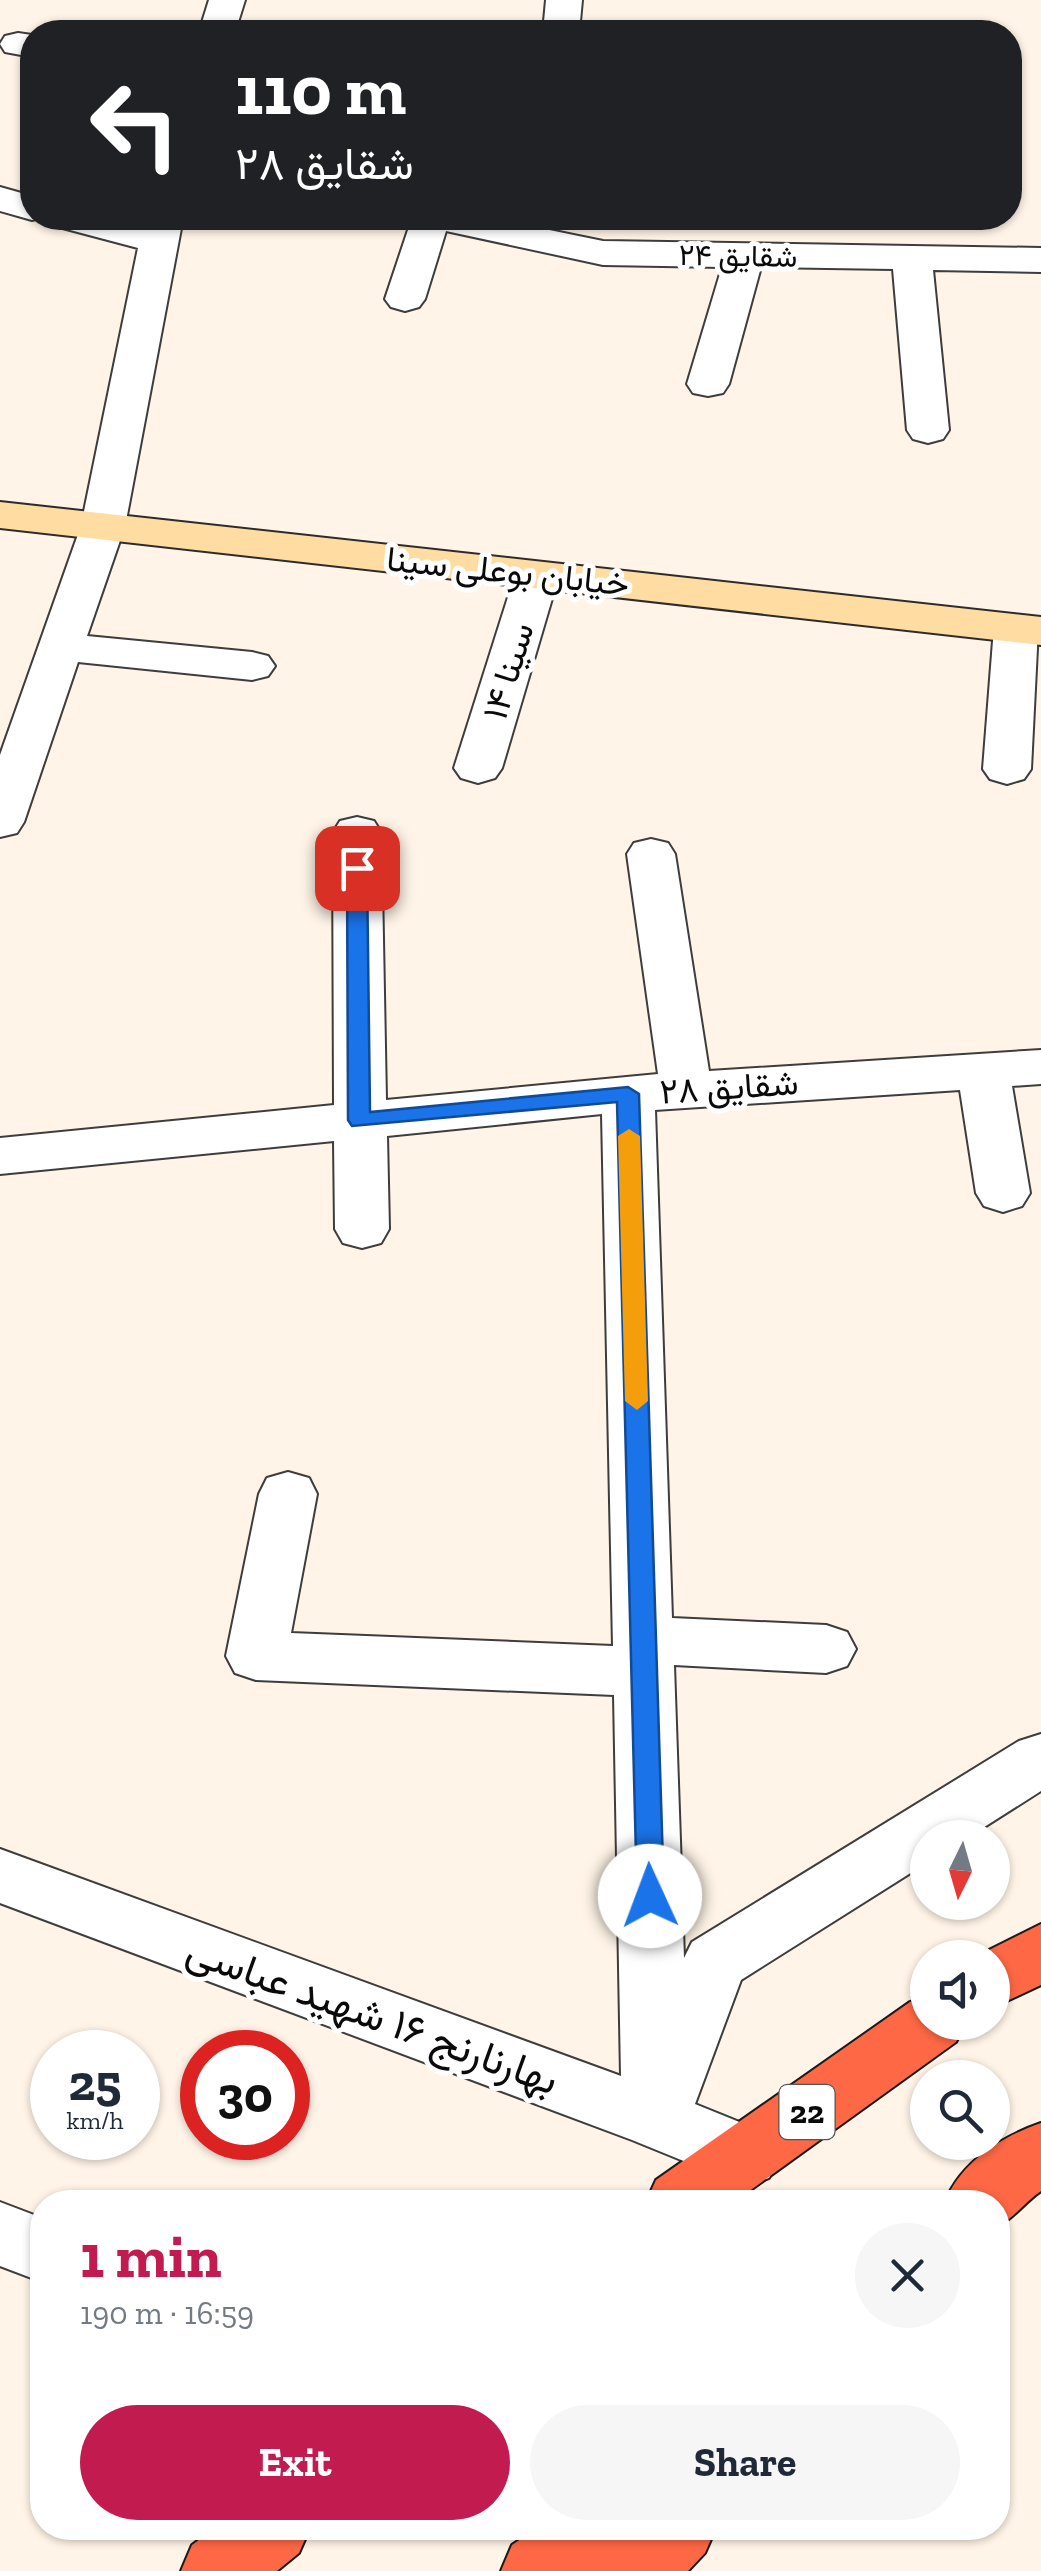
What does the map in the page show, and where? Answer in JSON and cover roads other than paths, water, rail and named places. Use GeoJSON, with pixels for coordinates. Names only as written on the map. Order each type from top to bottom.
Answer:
{"type":"FeatureCollection","features":[{"type":"Feature","properties":{"kind":"highway"},"geometry":{"type":"LineString","coordinates":[[1010,1970],[1041,1952]]}},
{"type":"Feature","properties":{"kind":"highway","name":"22"},"geometry":{"type":"LineString","coordinates":[[697,2190],[910,2038]]}},
{"type":"Feature","properties":{"kind":"highway"},"geometry":{"type":"LineString","coordinates":[[990,2190],[1041,2152]]}},
{"type":"Feature","properties":{"kind":"highway"},"geometry":{"type":"LineString","coordinates":[[218,2571],[258,2540]]}},
{"type":"Feature","properties":{"kind":"highway"},"geometry":{"type":"LineString","coordinates":[[538,2571],[581,2540]]}},
{"type":"Feature","properties":{"kind":"highway"},"geometry":{"type":"LineString","coordinates":[[637,2571],[667,2540]]}},
{"type":"Feature","properties":{"kind":"main road","name":"خیابان بوعلی سینا"},"geometry":{"type":"LineString","coordinates":[[0,515],[1028,630]]}},
{"type":"Feature","properties":{"kind":"street"},"geometry":{"type":"LineString","coordinates":[[0,822],[102,526],[162,230]]}},
{"type":"Feature","properties":{"kind":"street"},"geometry":{"type":"LineString","coordinates":[[405,299],[427,230]]}},
{"type":"Feature","properties":{"kind":"street","name":"شقایق ۲۴"},"geometry":{"type":"LineString","coordinates":[[493,230],[602,254],[1041,260]]}},
{"type":"Feature","properties":{"kind":"street"},"geometry":{"type":"LineString","coordinates":[[951,230],[958,259]]}},
{"type":"Feature","properties":{"kind":"street"},"geometry":{"type":"LineString","coordinates":[[708,384],[744,256]]}},
{"type":"Feature","properties":{"kind":"street"},"geometry":{"type":"LineString","coordinates":[[912,258],[928,430]]}},
{"type":"Feature","properties":{"kind":"street","name":"سینا ۱۴"},"geometry":{"type":"LineString","coordinates":[[478,768],[537,574]]}},
{"type":"Feature","properties":{"kind":"street"},"geometry":{"type":"LineString","coordinates":[[1008,768],[1028,630]]}},
{"type":"Feature","properties":{"kind":"street"},"geometry":{"type":"LineString","coordinates":[[61,647],[252,666]]}},
{"type":"Feature","properties":{"kind":"street"},"geometry":{"type":"LineString","coordinates":[[356,832],[362,1230]]}},
{"type":"Feature","properties":{"kind":"street"},"geometry":{"type":"LineString","coordinates":[[651,854],[686,1090]]}},
{"type":"Feature","properties":{"kind":"street","name":"شقایق ۲۸"},"geometry":{"type":"LineString","coordinates":[[0,1156],[628,1094],[1041,1067]]}},
{"type":"Feature","properties":{"kind":"street"},"geometry":{"type":"LineString","coordinates":[[982,1071],[1004,1193]]}},
{"type":"Feature","properties":{"kind":"street"},"geometry":{"type":"LineString","coordinates":[[628,1094],[656,2119]]}},
{"type":"Feature","properties":{"kind":"street"},"geometry":{"type":"LineString","coordinates":[[288,1494],[256,1656],[644,1656],[826,1650]]}},
{"type":"Feature","properties":{"kind":"street"},"geometry":{"type":"LineString","coordinates":[[656,2119],[715,1962],[1041,1759]]}},
{"type":"Feature","properties":{"kind":"street","name":"بهارنارنج ۱۶ شهید عباسی"},"geometry":{"type":"LineString","coordinates":[[0,1876],[656,2119],[745,2156]]}},
{"type":"Feature","properties":{"kind":"street"},"geometry":{"type":"LineString","coordinates":[[0,2234],[30,2245]]}}]}
